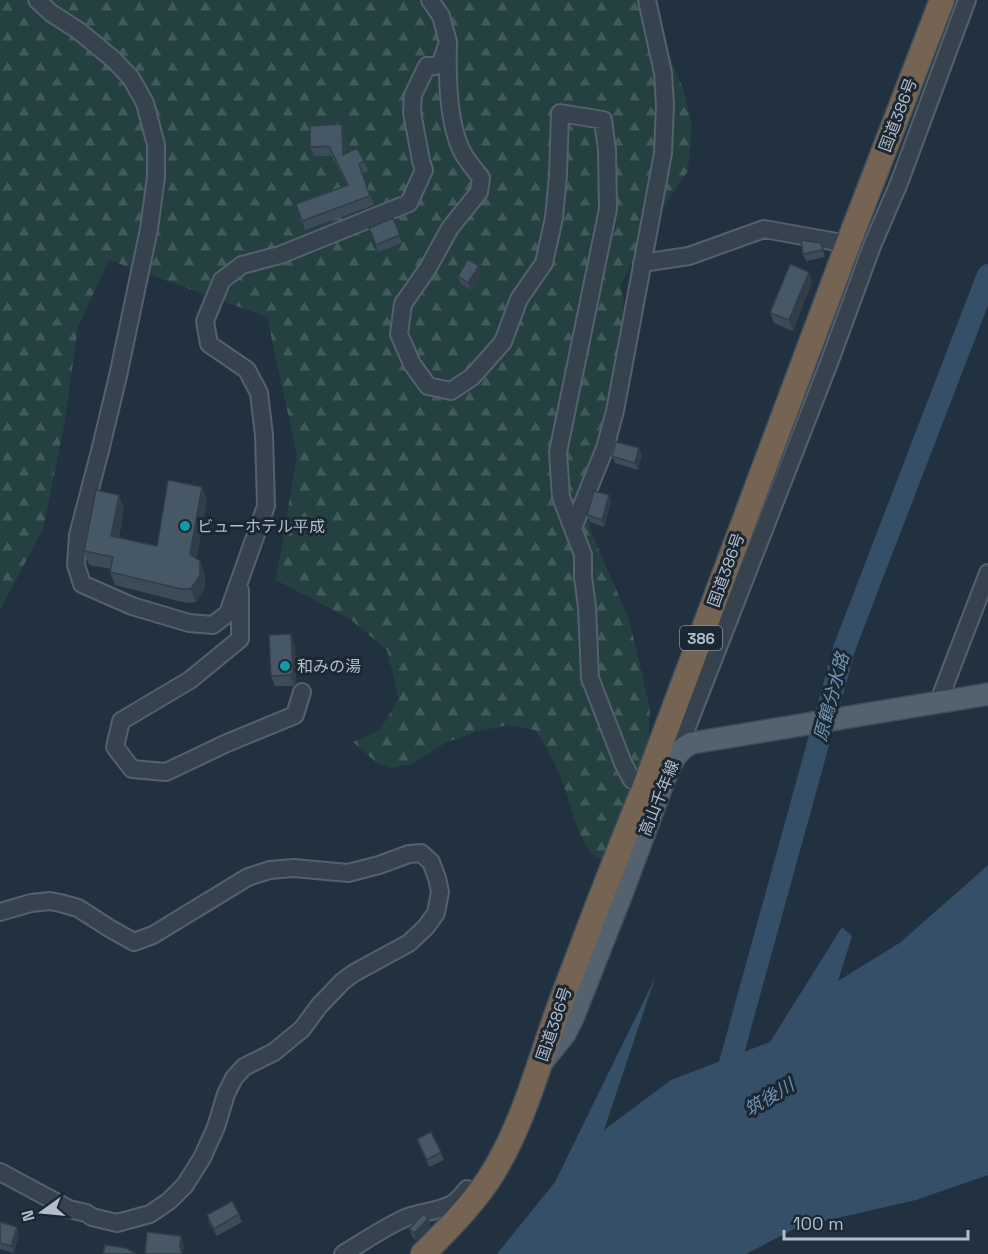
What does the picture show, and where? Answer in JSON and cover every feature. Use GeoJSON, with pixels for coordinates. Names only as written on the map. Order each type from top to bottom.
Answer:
{"type":"FeatureCollection","features":[{"type":"Feature","properties":{"kind":"highway","name":"国道386号"},"geometry":{"type":"LineString","coordinates":[[423,1254],[478,1194],[490,1177],[514,1130],[942,0]]}},
{"type":"Feature","properties":{"kind":"main road","name":"高山千年線"},"geometry":{"type":"LineString","coordinates":[[539,1065],[565,1034],[573,1018],[668,770],[675,758],[687,746],[988,694]]}},
{"type":"Feature","properties":{"kind":"street"},"geometry":{"type":"LineString","coordinates":[[37,0],[51,13],[106,52],[131,78],[145,103],[156,145],[156,177],[147,240],[118,376],[78,535],[76,565],[82,584],[132,606],[189,623],[213,625],[228,613],[266,506],[264,435],[259,393],[247,370],[209,344],[205,321],[222,280],[242,265],[280,255],[409,203],[424,170],[412,112],[412,95],[428,66],[441,63],[447,42]]}},
{"type":"Feature","properties":{"kind":"street"},"geometry":{"type":"LineString","coordinates":[[430,0],[441,16],[447,42],[447,81],[454,129],[463,154],[481,178],[478,192],[450,228],[428,268],[403,304],[399,334],[412,364],[428,386],[450,391],[472,377],[503,342],[519,299],[544,263],[554,218],[560,113],[603,120],[607,150],[608,209],[558,452],[561,497],[583,555],[590,678],[623,763],[632,780],[645,786]]}},
{"type":"Feature","properties":{"kind":"street"},"geometry":{"type":"LineString","coordinates":[[573,528],[605,448],[615,411],[663,153],[665,105],[663,73],[647,0]]}},
{"type":"Feature","properties":{"kind":"street"},"geometry":{"type":"LineString","coordinates":[[687,746],[685,732],[829,363],[872,246],[899,183],[967,0]]}},
{"type":"Feature","properties":{"kind":"street"},"geometry":{"type":"LineString","coordinates":[[642,263],[688,256],[764,229],[848,244]]}},
{"type":"Feature","properties":{"kind":"street"},"geometry":{"type":"LineString","coordinates":[[931,703],[988,573]]}},
{"type":"Feature","properties":{"kind":"street"},"geometry":{"type":"LineString","coordinates":[[241,578],[240,639],[190,680],[121,721],[115,747],[132,769],[166,771],[295,715],[302,692]]}},
{"type":"Feature","properties":{"kind":"street"},"geometry":{"type":"LineString","coordinates":[[0,912],[31,903],[50,901],[60,903],[78,908],[134,942],[153,935],[248,877],[270,870],[294,868],[348,873],[379,866],[409,854],[421,853],[431,862],[440,892],[436,913],[426,927],[409,943],[343,981],[319,1006],[302,1029],[274,1052],[244,1067],[234,1078],[202,1158],[185,1185],[169,1201],[150,1214],[117,1223],[92,1217],[86,1213],[69,1209],[0,1172]]}},
{"type":"Feature","properties":{"kind":"street"},"geometry":{"type":"LineString","coordinates":[[343,1254],[393,1223],[416,1213],[449,1206],[457,1201],[467,1189],[478,1194]]}},
{"type":"Feature","properties":{"kind":"green space"},"geometry":{"type":"Polygon","coordinates":[[[0,0],[653,0],[666,46],[683,89],[692,125],[688,171],[643,236],[621,286],[624,303],[616,371],[586,509],[592,534],[629,619],[650,708],[647,776],[610,861],[597,857],[586,845],[559,773],[535,730],[508,725],[475,732],[445,743],[412,764],[391,768],[377,763],[353,742],[380,730],[399,698],[387,650],[350,619],[276,580],[297,455],[267,317],[109,260],[78,327],[65,421],[43,529],[0,610],[0,0]]]}},
{"type":"Feature","properties":{"kind":"water","name":"筑後川"},"geometry":{"type":"Polygon","coordinates":[[[988,865],[988,1175],[916,1200],[798,1227],[746,1254],[497,1254],[555,1182],[655,978],[604,1130],[671,1080],[770,1042],[842,927],[852,936],[838,981],[901,942],[988,865]]]}},
{"type":"Feature","properties":{"kind":"building"},"geometry":{"type":"Polygon","coordinates":[[[342,124],[343,155],[357,148],[364,161],[359,164],[370,196],[302,221],[296,204],[348,185],[329,146],[310,147],[310,126],[342,124]]]}},
{"type":"Feature","properties":{"kind":"building"},"geometry":{"type":"Polygon","coordinates":[[[393,218],[400,235],[376,245],[369,228],[393,218]]]}},
{"type":"Feature","properties":{"kind":"building"},"geometry":{"type":"Polygon","coordinates":[[[801,240],[821,243],[823,250],[803,254],[801,240]]]}},
{"type":"Feature","properties":{"kind":"building"},"geometry":{"type":"Polygon","coordinates":[[[468,259],[479,266],[468,283],[458,276],[468,259]]]}},
{"type":"Feature","properties":{"kind":"building"},"geometry":{"type":"Polygon","coordinates":[[[790,264],[809,272],[789,320],[770,313],[790,264]]]}},
{"type":"Feature","properties":{"kind":"building"},"geometry":{"type":"Polygon","coordinates":[[[616,442],[639,448],[635,463],[612,456],[616,442]]]}},
{"type":"Feature","properties":{"kind":"building"},"geometry":{"type":"Polygon","coordinates":[[[168,480],[202,487],[190,554],[200,561],[200,575],[191,589],[181,589],[110,572],[113,557],[84,551],[96,490],[119,495],[111,536],[157,546],[168,480]]]}},
{"type":"Feature","properties":{"kind":"building"},"geometry":{"type":"Polygon","coordinates":[[[594,491],[609,495],[602,520],[587,515],[594,491]]]}},
{"type":"Feature","properties":{"kind":"building","name":"和みの湯"},"geometry":{"type":"Polygon","coordinates":[[[291,634],[293,673],[271,676],[269,635],[291,634]]]}},
{"type":"Feature","properties":{"kind":"building"},"geometry":{"type":"Polygon","coordinates":[[[431,1132],[441,1152],[427,1160],[417,1139],[431,1132]]]}},
{"type":"Feature","properties":{"kind":"building"},"geometry":{"type":"Polygon","coordinates":[[[232,1201],[239,1214],[214,1229],[207,1215],[232,1201]]]}},
{"type":"Feature","properties":{"kind":"building"},"geometry":{"type":"Polygon","coordinates":[[[425,1215],[428,1219],[414,1233],[409,1229],[421,1216],[425,1215]]]}},
{"type":"Feature","properties":{"kind":"building"},"geometry":{"type":"Polygon","coordinates":[[[0,1222],[17,1227],[11,1246],[0,1243],[0,1222]]]}},
{"type":"Feature","properties":{"kind":"building"},"geometry":{"type":"Polygon","coordinates":[[[147,1232],[181,1236],[182,1254],[145,1254],[147,1232]]]}},
{"type":"Feature","properties":{"kind":"building"},"geometry":{"type":"Polygon","coordinates":[[[105,1245],[126,1248],[135,1254],[103,1254],[105,1245]]]}},
{"type":"Feature","properties":{"kind":"waterway","name":"原鶴分水路"},"geometry":{"type":"LineString","coordinates":[[724,1085],[845,646],[988,275]]}},
{"type":"Feature","properties":{"kind":"place","name":"ビューホテル平成"},"geometry":{"type":"Point","coordinates":[185,526]}},
{"type":"Feature","properties":{"kind":"place","name":"和みの湯"},"geometry":{"type":"Point","coordinates":[285,666]}}]}
